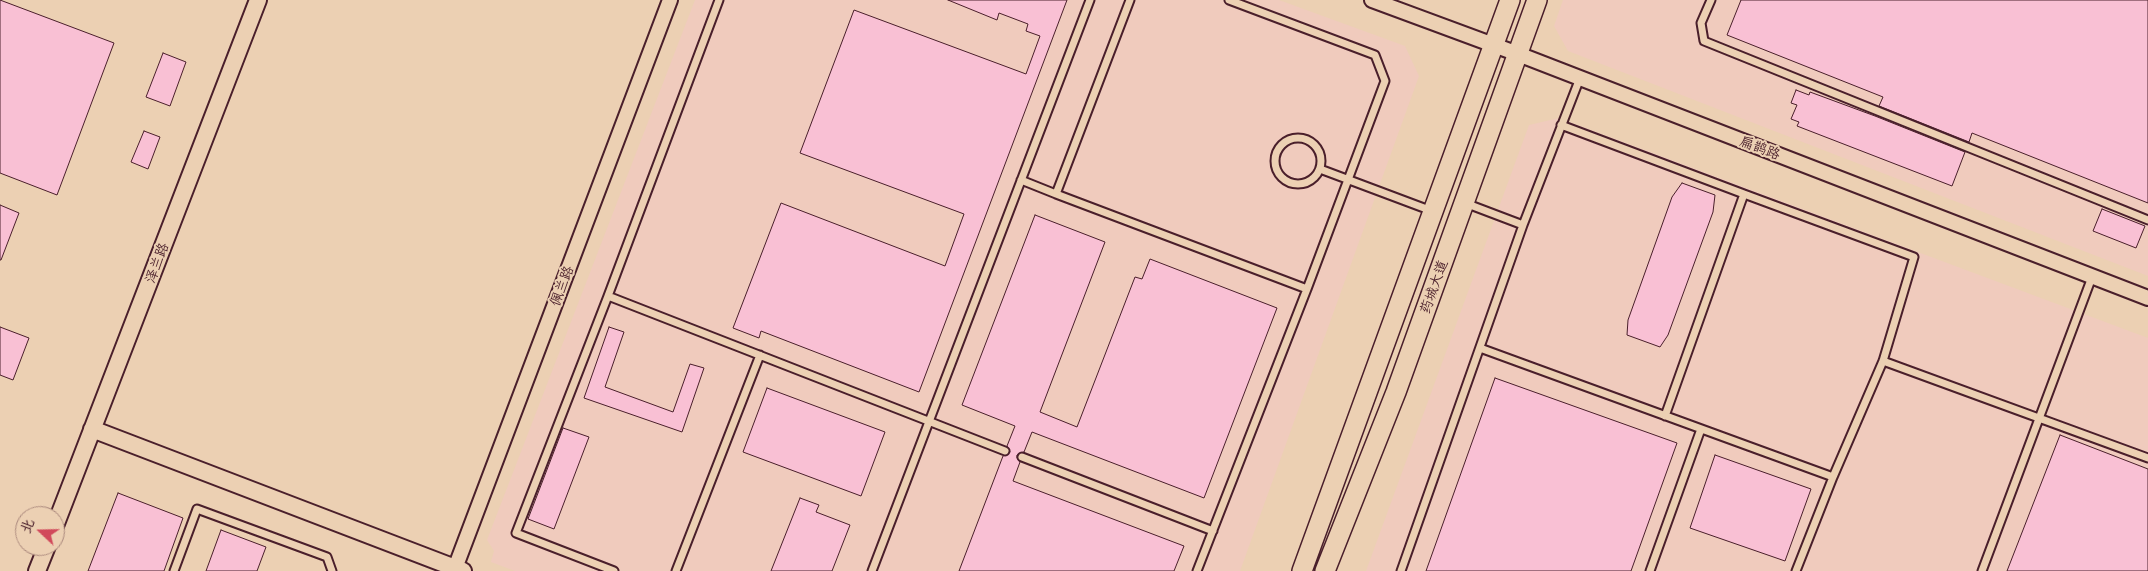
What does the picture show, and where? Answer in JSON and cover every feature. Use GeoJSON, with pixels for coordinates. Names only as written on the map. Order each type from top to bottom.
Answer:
{"type":"FeatureCollection","features":[{"type":"Feature","properties":{"kind":"main road","name":"药城大道"},"geometry":{"type":"LineString","coordinates":[[1302,571],[1510,0]]}},
{"type":"Feature","properties":{"kind":"main road","name":"药城大道"},"geometry":{"type":"LineString","coordinates":[[1325,571],[1396,392],[1537,0]]}},
{"type":"Feature","properties":{"kind":"street","name":"泽兰路"},"geometry":{"type":"LineString","coordinates":[[63,506],[258,0]]}},
{"type":"Feature","properties":{"kind":"street","name":"佩兰路"},"geometry":{"type":"LineString","coordinates":[[458,570],[670,0]]}},
{"type":"Feature","properties":{"kind":"street","name":"扁鹊路"},"geometry":{"type":"LineString","coordinates":[[1372,0],[1518,54],[2148,298]]}},
{"type":"Feature","properties":{"kind":"street"},"geometry":{"type":"LineString","coordinates":[[92,429],[458,570]]}},
{"type":"Feature","properties":{"kind":"street"},"geometry":{"type":"LineString","coordinates":[[37,571],[43,556]]}},
{"type":"Feature","properties":{"kind":"lane"},"geometry":{"type":"LineString","coordinates":[[614,571],[516,533],[608,296],[719,0]]}},
{"type":"Feature","properties":{"kind":"lane"},"geometry":{"type":"LineString","coordinates":[[872,571],[1090,0]]}},
{"type":"Feature","properties":{"kind":"lane"},"geometry":{"type":"LineString","coordinates":[[1056,194],[1130,0]]}},
{"type":"Feature","properties":{"kind":"lane"},"geometry":{"type":"LineString","coordinates":[[1197,571],[1307,289],[1385,81],[1375,55],[1229,0]]}},
{"type":"Feature","properties":{"kind":"lane"},"geometry":{"type":"LineString","coordinates":[[1711,0],[1701,24],[1704,41],[2148,220]]}},
{"type":"Feature","properties":{"kind":"lane"},"geometry":{"type":"LineString","coordinates":[[1401,571],[1523,225],[1580,78]]}},
{"type":"Feature","properties":{"kind":"lane"},"geometry":{"type":"LineString","coordinates":[[1561,125],[1914,256],[1883,361],[1796,571]]}},
{"type":"Feature","properties":{"kind":"lane"},"geometry":{"type":"LineString","coordinates":[[1292,138],[1306,138],[1318,148],[1321,155],[1320,169],[1311,180],[1297,184],[1290,183],[1283,179],[1275,167],[1276,152],[1280,146],[1292,138]]}},
{"type":"Feature","properties":{"kind":"lane"},"geometry":{"type":"LineString","coordinates":[[1320,169],[1434,212]]}},
{"type":"Feature","properties":{"kind":"lane"},"geometry":{"type":"LineString","coordinates":[[1021,180],[1307,289]]}},
{"type":"Feature","properties":{"kind":"lane"},"geometry":{"type":"LineString","coordinates":[[1665,416],[1744,194]]}},
{"type":"Feature","properties":{"kind":"lane"},"geometry":{"type":"LineString","coordinates":[[1464,203],[1523,225]]}},
{"type":"Feature","properties":{"kind":"lane"},"geometry":{"type":"LineString","coordinates":[[1982,571],[2038,417],[2092,277]]}},
{"type":"Feature","properties":{"kind":"lane"},"geometry":{"type":"LineString","coordinates":[[608,296],[1005,451]]}},
{"type":"Feature","properties":{"kind":"lane"},"geometry":{"type":"LineString","coordinates":[[1480,348],[1833,478]]}},
{"type":"Feature","properties":{"kind":"lane"},"geometry":{"type":"LineString","coordinates":[[676,571],[760,355]]}},
{"type":"Feature","properties":{"kind":"lane"},"geometry":{"type":"LineString","coordinates":[[1883,361],[2148,458]]}},
{"type":"Feature","properties":{"kind":"lane"},"geometry":{"type":"LineString","coordinates":[[1650,571],[1701,429]]}},
{"type":"Feature","properties":{"kind":"lane"},"geometry":{"type":"LineString","coordinates":[[1022,457],[1213,531]]}},
{"type":"Feature","properties":{"kind":"lane"},"geometry":{"type":"LineString","coordinates":[[174,571],[197,509],[327,557],[332,571]]}},
{"type":"Feature","properties":{"kind":"shaded area"},"geometry":{"type":"Polygon","coordinates":[[[695,0],[1279,0],[1405,46],[1419,76],[1240,571],[515,571],[491,562],[494,551],[487,540],[695,0]]]}},
{"type":"Feature","properties":{"kind":"shaded area"},"geometry":{"type":"Polygon","coordinates":[[[1563,0],[2148,0],[2148,276],[1568,51],[1554,26],[1563,0]]]}},
{"type":"Feature","properties":{"kind":"shaded area"},"geometry":{"type":"Polygon","coordinates":[[[1559,118],[2148,338],[2148,571],[1366,571],[1529,125],[1559,118]]]}},
{"type":"Feature","properties":{"kind":"building"},"geometry":{"type":"Polygon","coordinates":[[[0,0],[114,43],[57,195],[0,173],[0,0]]]}},
{"type":"Feature","properties":{"kind":"building"},"geometry":{"type":"Polygon","coordinates":[[[948,0],[1067,0],[919,392],[761,331],[759,338],[733,328],[781,203],[945,266],[964,214],[800,153],[854,10],[1026,74],[1040,36],[1026,31],[1028,24],[999,13],[997,20],[948,0]]]}},
{"type":"Feature","properties":{"kind":"building"},"geometry":{"type":"Polygon","coordinates":[[[1741,0],[2148,0],[2148,203],[1972,133],[1969,142],[1879,106],[1883,97],[1727,35],[1741,0]]]}},
{"type":"Feature","properties":{"kind":"building"},"geometry":{"type":"Polygon","coordinates":[[[163,53],[186,62],[170,106],[146,97],[163,53]]]}},
{"type":"Feature","properties":{"kind":"building"},"geometry":{"type":"Polygon","coordinates":[[[1796,90],[1809,95],[1810,92],[1965,152],[1952,186],[1797,126],[1799,122],[1791,119],[1797,105],[1791,103],[1796,90]]]}},
{"type":"Feature","properties":{"kind":"building"},"geometry":{"type":"Polygon","coordinates":[[[144,131],[160,137],[148,169],[131,162],[144,131]]]}},
{"type":"Feature","properties":{"kind":"building"},"geometry":{"type":"Polygon","coordinates":[[[1682,183],[1715,195],[1713,212],[1668,335],[1660,347],[1627,335],[1628,320],[1672,197],[1682,183]]]}},
{"type":"Feature","properties":{"kind":"building"},"geometry":{"type":"Polygon","coordinates":[[[0,205],[19,213],[1,260],[0,260],[0,205]]]}},
{"type":"Feature","properties":{"kind":"building"},"geometry":{"type":"Polygon","coordinates":[[[2102,209],[2145,226],[2136,248],[2093,231],[2102,209]]]}},
{"type":"Feature","properties":{"kind":"building"},"geometry":{"type":"Polygon","coordinates":[[[1035,215],[1105,242],[1040,412],[1077,427],[1135,277],[1142,279],[1150,259],[1277,308],[1204,498],[1032,432],[1024,452],[1017,455],[1020,462],[1013,481],[1184,546],[1174,571],[959,571],[1003,456],[1010,452],[1007,446],[1015,426],[962,405],[1035,215]]]}},
{"type":"Feature","properties":{"kind":"building"},"geometry":{"type":"Polygon","coordinates":[[[0,327],[29,338],[13,380],[0,375],[0,327]]]}},
{"type":"Feature","properties":{"kind":"building"},"geometry":{"type":"Polygon","coordinates":[[[609,327],[624,332],[605,387],[673,412],[690,364],[704,368],[682,432],[584,398],[609,327]]]}},
{"type":"Feature","properties":{"kind":"building"},"geometry":{"type":"Polygon","coordinates":[[[1495,378],[1677,443],[1631,571],[1426,571],[1495,378]]]}},
{"type":"Feature","properties":{"kind":"building"},"geometry":{"type":"Polygon","coordinates":[[[767,388],[885,432],[861,496],[743,452],[767,388]]]}},
{"type":"Feature","properties":{"kind":"building"},"geometry":{"type":"Polygon","coordinates":[[[563,428],[589,437],[554,529],[528,519],[563,428]]]}},
{"type":"Feature","properties":{"kind":"building"},"geometry":{"type":"Polygon","coordinates":[[[2060,435],[2148,469],[2148,571],[2007,571],[2060,435]]]}},
{"type":"Feature","properties":{"kind":"building"},"geometry":{"type":"Polygon","coordinates":[[[1715,455],[1811,489],[1785,561],[1690,528],[1715,455]]]}},
{"type":"Feature","properties":{"kind":"building"},"geometry":{"type":"Polygon","coordinates":[[[118,493],[183,518],[164,571],[88,571],[118,493]]]}},
{"type":"Feature","properties":{"kind":"building"},"geometry":{"type":"Polygon","coordinates":[[[800,498],[819,505],[816,512],[850,525],[832,571],[771,571],[800,498]]]}},
{"type":"Feature","properties":{"kind":"building"},"geometry":{"type":"Polygon","coordinates":[[[221,530],[266,547],[257,571],[206,571],[221,530]]]}}]}
